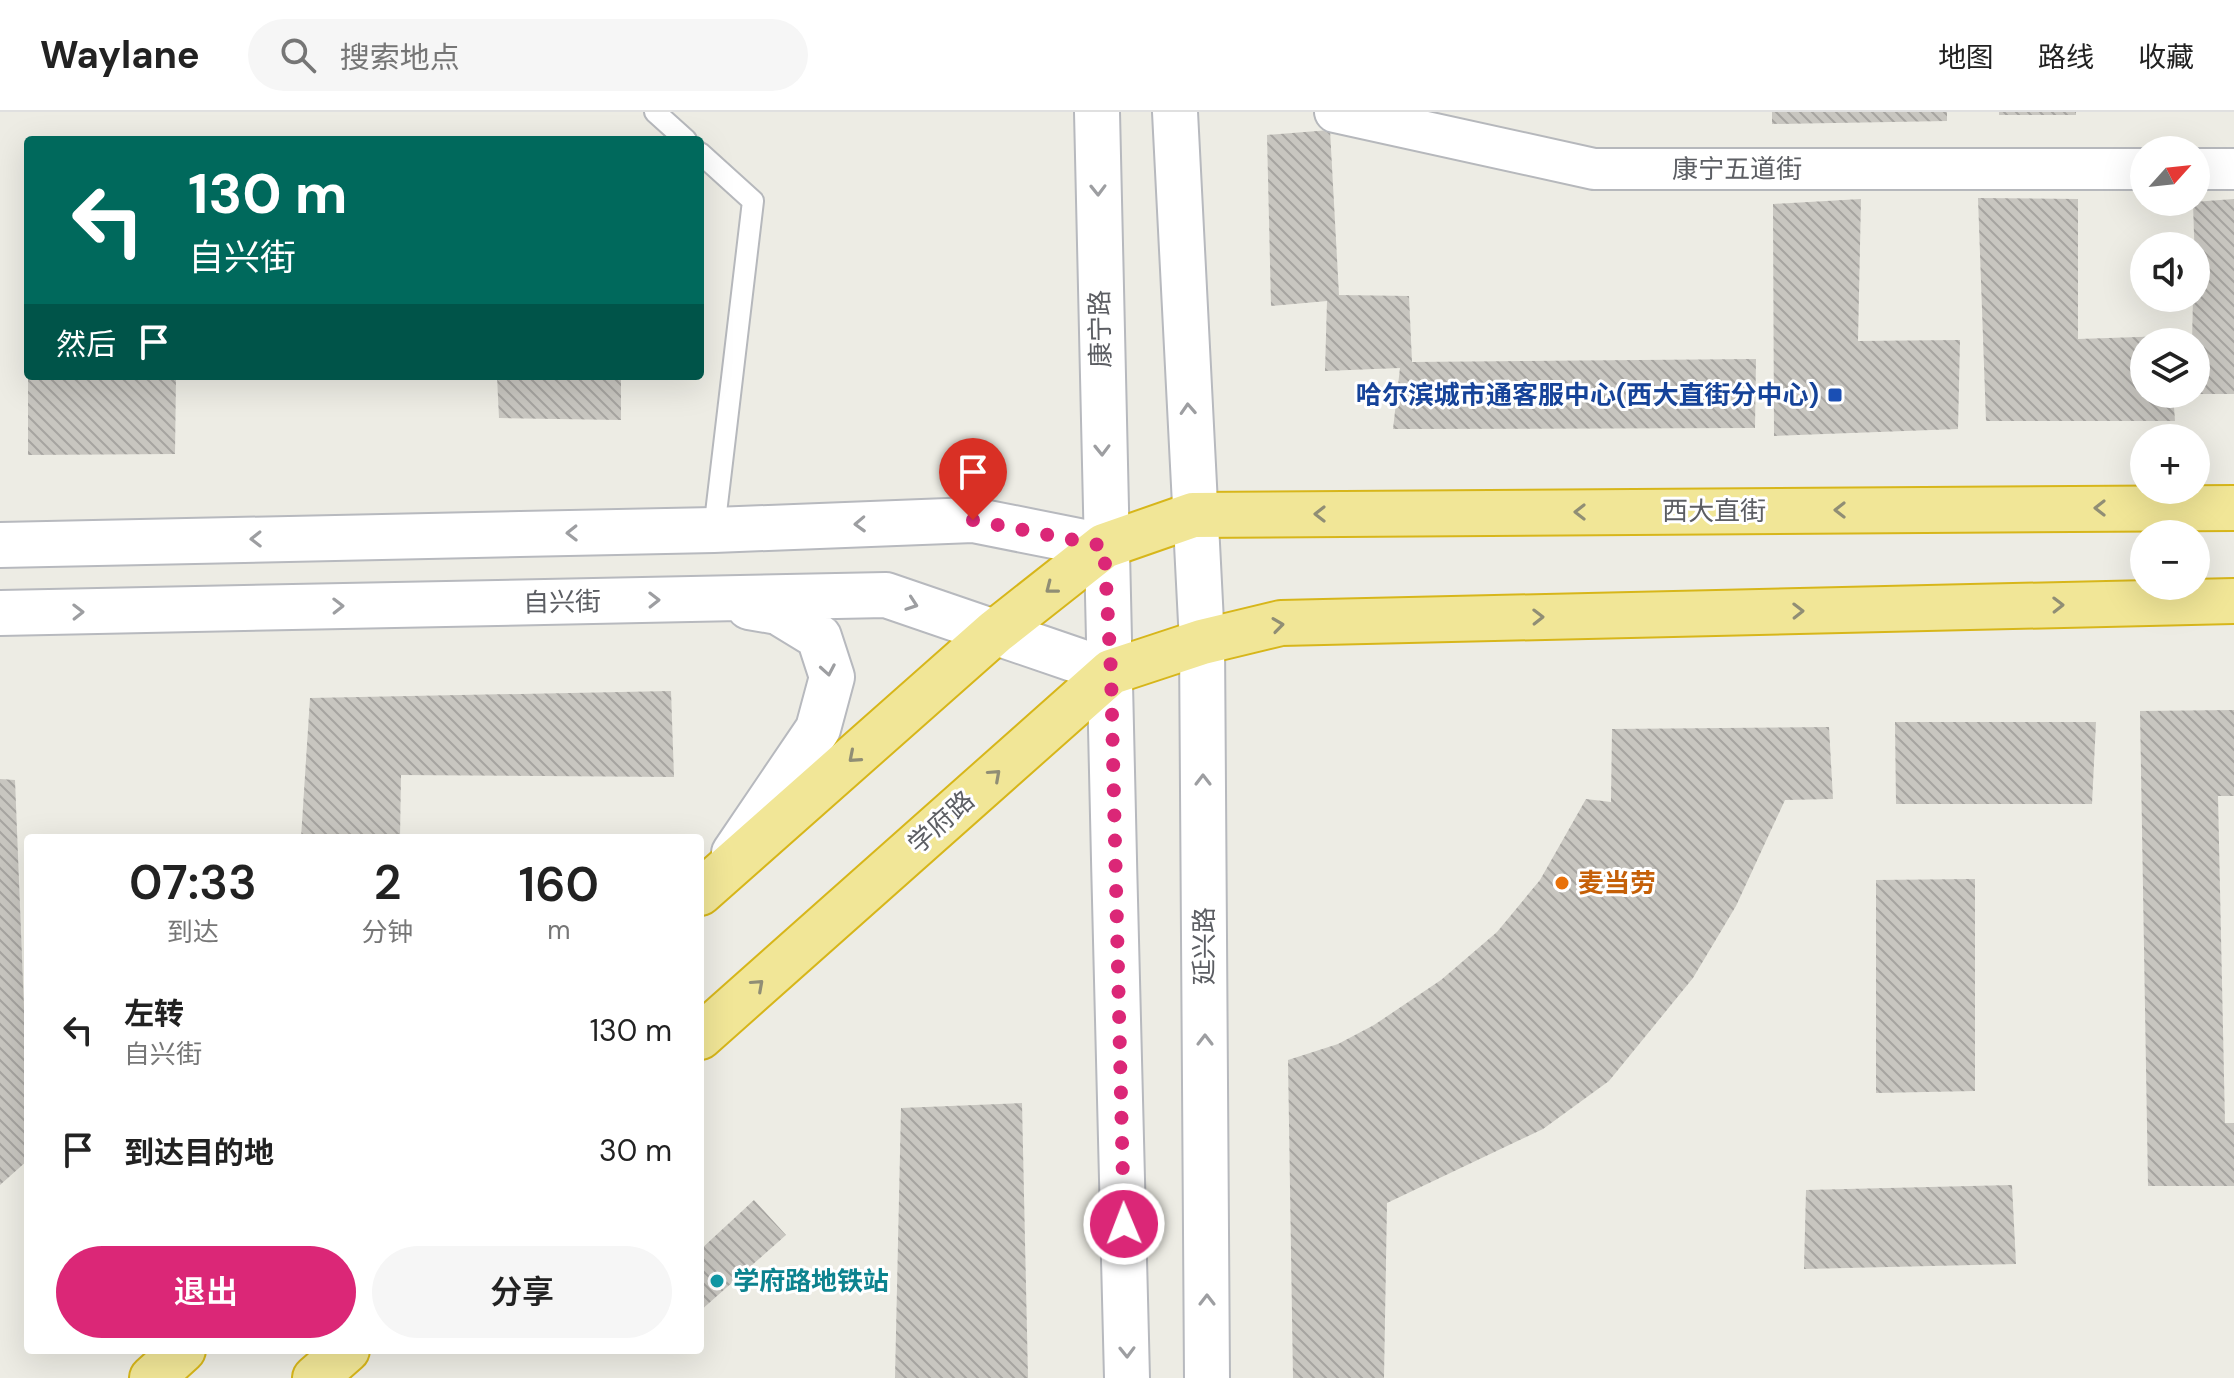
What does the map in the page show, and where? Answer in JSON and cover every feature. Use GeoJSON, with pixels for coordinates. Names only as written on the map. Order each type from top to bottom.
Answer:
{"type":"FeatureCollection","features":[{"type":"Feature","properties":{"kind":"highway","name":"西大直街"},"geometry":{"type":"LineString","coordinates":[[1193,515],[2234,508]]}},
{"type":"Feature","properties":{"kind":"highway"},"geometry":{"type":"LineString","coordinates":[[710,884],[995,632],[1104,546],[1193,515]]}},
{"type":"Feature","properties":{"kind":"highway"},"geometry":{"type":"LineString","coordinates":[[1202,642],[1281,623],[2234,601]]}},
{"type":"Feature","properties":{"kind":"highway","name":"学府路"},"geometry":{"type":"LineString","coordinates":[[704,1033],[1111,672],[1202,642]]}},
{"type":"Feature","properties":{"kind":"highway"},"geometry":{"type":"LineString","coordinates":[[152,1378],[179,1354]]}},
{"type":"Feature","properties":{"kind":"highway"},"geometry":{"type":"LineString","coordinates":[[315,1378],[342,1354]]}},
{"type":"Feature","properties":{"kind":"main road","name":"康宁路"},"geometry":{"type":"LineString","coordinates":[[1097,112],[1104,546]]}},
{"type":"Feature","properties":{"kind":"main road"},"geometry":{"type":"LineString","coordinates":[[1175,112],[1193,515]]}},
{"type":"Feature","properties":{"kind":"main road","name":"延兴路"},"geometry":{"type":"LineString","coordinates":[[1193,515],[1202,642],[1207,1378]]}},
{"type":"Feature","properties":{"kind":"main road"},"geometry":{"type":"LineString","coordinates":[[0,545],[714,530],[973,520],[1104,546],[1111,672],[1127,1378]]}},
{"type":"Feature","properties":{"kind":"main road","name":"自兴街"},"geometry":{"type":"LineString","coordinates":[[0,613],[886,595],[1111,672]]}},
{"type":"Feature","properties":{"kind":"main road"},"geometry":{"type":"LineString","coordinates":[[700,599],[778,612],[819,637],[832,677],[818,729],[710,884]]}},
{"type":"Feature","properties":{"kind":"street","name":"康宁五道街"},"geometry":{"type":"LineString","coordinates":[[1354,113],[1594,169],[2130,169]]}},
{"type":"Feature","properties":{"kind":"street"},"geometry":{"type":"LineString","coordinates":[[2210,169],[2234,169]]}},
{"type":"Feature","properties":{"kind":"lane"},"geometry":{"type":"LineString","coordinates":[[655,112],[682,136]]}},
{"type":"Feature","properties":{"kind":"lane"},"geometry":{"type":"LineString","coordinates":[[704,157],[753,201],[714,530]]}},
{"type":"Feature","properties":{"kind":"building"},"geometry":{"type":"Polygon","coordinates":[[[1772,112],[1947,112],[1947,121],[1772,124],[1772,112]]]}},
{"type":"Feature","properties":{"kind":"building"},"geometry":{"type":"Polygon","coordinates":[[[1999,112],[2076,112],[2076,115],[1999,115],[1999,112]]]}},
{"type":"Feature","properties":{"kind":"building"},"geometry":{"type":"Polygon","coordinates":[[[1330,130],[1339,295],[1409,296],[1412,362],[1756,359],[1755,428],[1393,429],[1400,368],[1325,371],[1327,301],[1271,306],[1267,135],[1330,130]]]}},
{"type":"Feature","properties":{"kind":"building"},"geometry":{"type":"Polygon","coordinates":[[[1978,198],[2078,199],[2078,339],[2130,337],[2130,408],[2174,408],[2175,421],[1986,421],[1978,198]]]}},
{"type":"Feature","properties":{"kind":"building"},"geometry":{"type":"Polygon","coordinates":[[[1861,199],[1858,341],[1960,340],[1958,429],[1774,436],[1773,204],[1861,199]]]}},
{"type":"Feature","properties":{"kind":"building"},"geometry":{"type":"Polygon","coordinates":[[[2234,199],[2234,394],[2210,394],[2210,328],[2192,328],[2193,312],[2210,312],[2210,232],[2194,232],[2193,216],[2210,216],[2210,201],[2234,199]]]}},
{"type":"Feature","properties":{"kind":"building"},"geometry":{"type":"Polygon","coordinates":[[[28,380],[176,380],[175,454],[28,455],[28,380]]]}},
{"type":"Feature","properties":{"kind":"building"},"geometry":{"type":"Polygon","coordinates":[[[497,380],[621,380],[621,420],[499,418],[497,380]]]}},
{"type":"Feature","properties":{"kind":"building"},"geometry":{"type":"Polygon","coordinates":[[[671,691],[674,777],[401,775],[400,834],[301,834],[310,698],[671,691]]]}},
{"type":"Feature","properties":{"kind":"building"},"geometry":{"type":"Polygon","coordinates":[[[2234,710],[2234,796],[2218,796],[2225,1123],[2234,1123],[2234,1186],[2148,1186],[2140,711],[2234,710]]]}},
{"type":"Feature","properties":{"kind":"building"},"geometry":{"type":"Polygon","coordinates":[[[1895,722],[2096,722],[2092,804],[1896,804],[1895,722]]]}},
{"type":"Feature","properties":{"kind":"building"},"geometry":{"type":"Polygon","coordinates":[[[1829,727],[1833,799],[1785,800],[1736,906],[1693,978],[1609,1081],[1543,1129],[1387,1203],[1384,1378],[1293,1378],[1288,1060],[1338,1044],[1374,1025],[1441,980],[1497,932],[1540,880],[1586,799],[1611,802],[1612,729],[1829,727]]]}},
{"type":"Feature","properties":{"kind":"building"},"geometry":{"type":"Polygon","coordinates":[[[0,779],[15,780],[24,1008],[24,1164],[0,1185],[0,779]]]}},
{"type":"Feature","properties":{"kind":"building"},"geometry":{"type":"Polygon","coordinates":[[[1975,879],[1975,1091],[1876,1093],[1876,880],[1975,879]]]}},
{"type":"Feature","properties":{"kind":"building"},"geometry":{"type":"Polygon","coordinates":[[[1022,1103],[1028,1378],[895,1378],[901,1108],[1022,1103]]]}},
{"type":"Feature","properties":{"kind":"building"},"geometry":{"type":"Polygon","coordinates":[[[2012,1185],[2016,1264],[1804,1269],[1806,1190],[2012,1185]]]}},
{"type":"Feature","properties":{"kind":"building","name":"学府路地铁站"},"geometry":{"type":"Polygon","coordinates":[[[754,1200],[786,1235],[704,1307],[704,1246],[754,1200]]]}},
{"type":"Feature","properties":{"kind":"place","name":"哈尔滨城市通客服中心(西大直街分中心)"},"geometry":{"type":"Point","coordinates":[1835,395]}},
{"type":"Feature","properties":{"kind":"place","name":"麦当劳"},"geometry":{"type":"Point","coordinates":[1562,883]}},
{"type":"Feature","properties":{"kind":"place","name":"学府路地铁站"},"geometry":{"type":"Point","coordinates":[717,1281]}},
{"type":"Feature","properties":{"kind":"route"},"geometry":{"type":"LineString","coordinates":[[973,520],[1104,546],[1111,672],[1124,1224]]}}]}
